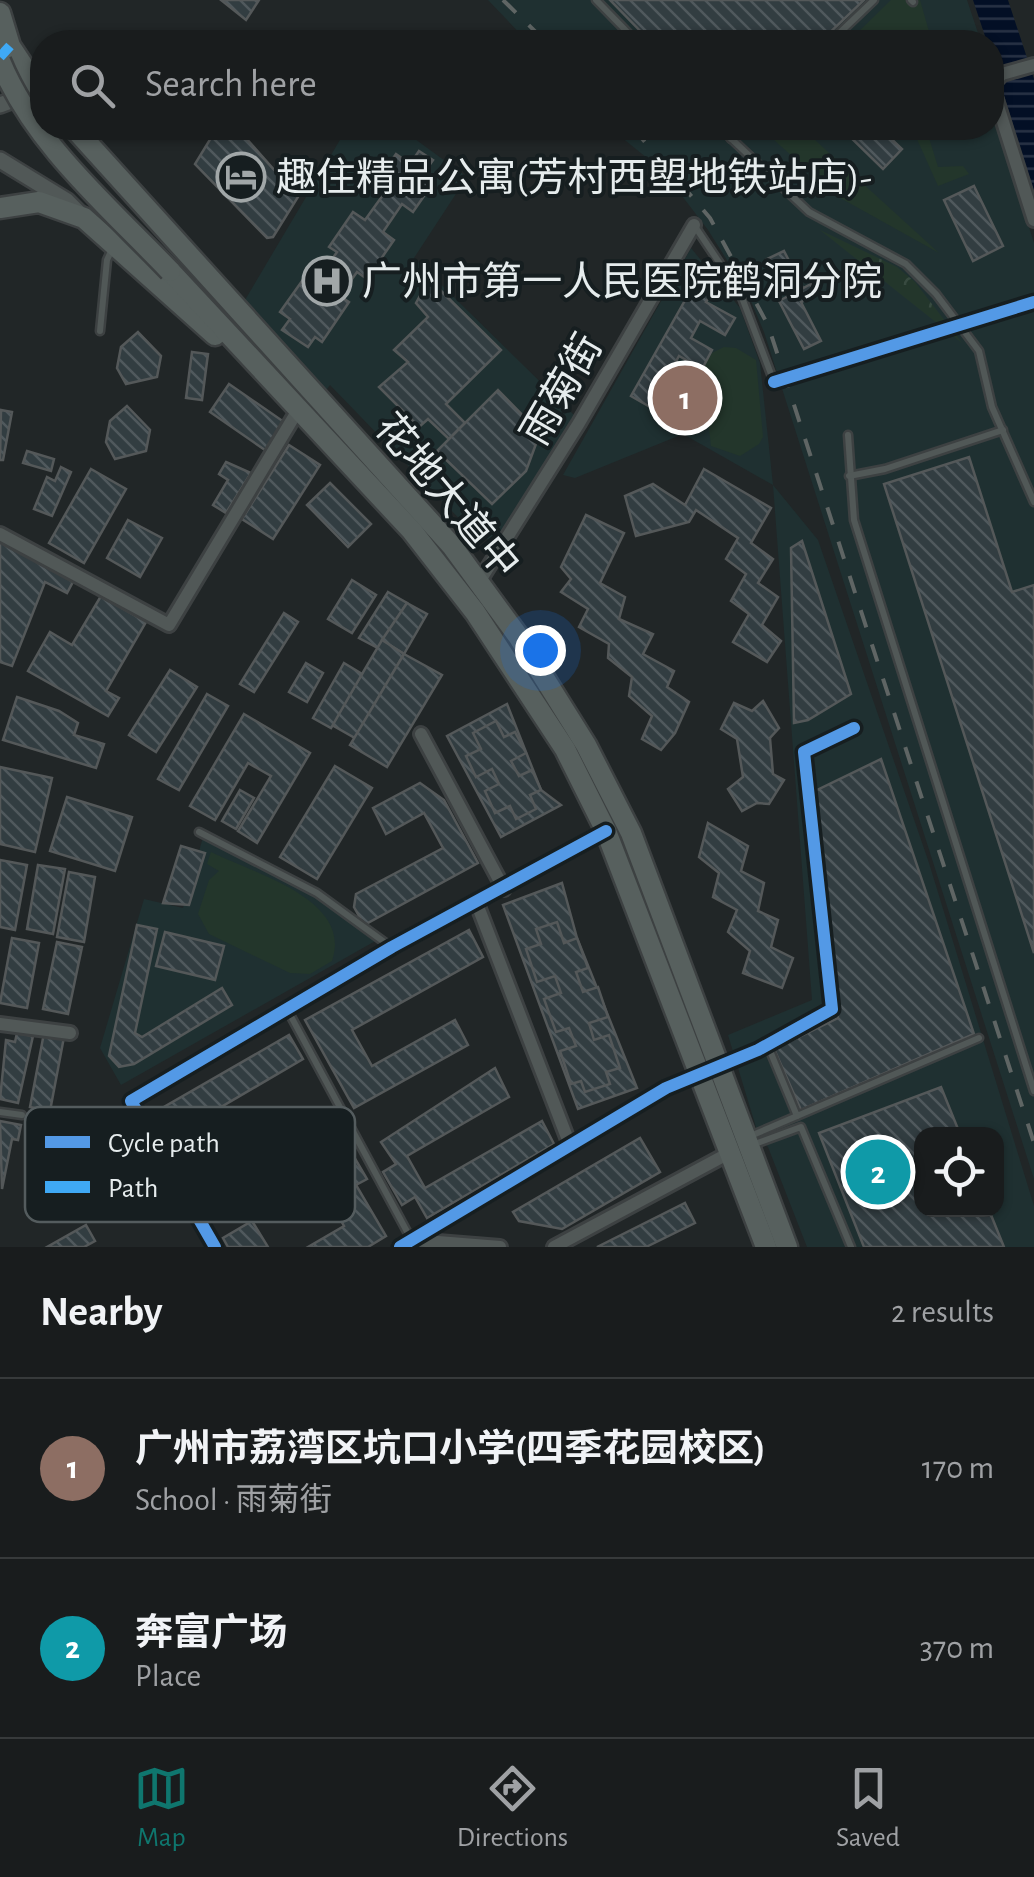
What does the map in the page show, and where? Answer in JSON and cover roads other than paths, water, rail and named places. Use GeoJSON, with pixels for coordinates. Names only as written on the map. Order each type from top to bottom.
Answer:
{"type":"FeatureCollection","features":[{"type":"Feature","properties":{"kind":"main road"},"geometry":{"type":"LineString","coordinates":[[0,13],[10,46],[30,76]]}},
{"type":"Feature","properties":{"kind":"main road","name":"花地大道中"},"geometry":{"type":"LineString","coordinates":[[0,61],[30,117]]}},
{"type":"Feature","properties":{"kind":"main road","name":"花地大道中"},"geometry":{"type":"LineString","coordinates":[[48,140],[412,531],[475,612],[565,749],[606,831],[787,1247]]}},
{"type":"Feature","properties":{"kind":"main road","name":"花地大道中"},"geometry":{"type":"LineString","coordinates":[[85,140],[416,505],[479,582],[578,731],[614,796],[709,1068]]}},
{"type":"Feature","properties":{"kind":"main road"},"geometry":{"type":"LineString","coordinates":[[0,208],[39,202],[84,218],[267,378]]}},
{"type":"Feature","properties":{"kind":"main road","name":"花地大道中"},"geometry":{"type":"LineString","coordinates":[[743,1145],[766,1247]]}},
{"type":"Feature","properties":{"kind":"street"},"geometry":{"type":"LineString","coordinates":[[1004,73],[1034,64]]}},
{"type":"Feature","properties":{"kind":"street"},"geometry":{"type":"LineString","coordinates":[[0,105],[16,99],[30,107]]}},
{"type":"Feature","properties":{"kind":"street"},"geometry":{"type":"LineString","coordinates":[[1004,124],[1034,220]]}},
{"type":"Feature","properties":{"kind":"street"},"geometry":{"type":"LineString","coordinates":[[76,140],[111,167]]}},
{"type":"Feature","properties":{"kind":"street"},"geometry":{"type":"LineString","coordinates":[[0,160],[67,201],[84,218]]}},
{"type":"Feature","properties":{"kind":"street","name":"雨菊街"},"geometry":{"type":"LineString","coordinates":[[479,582],[550,472],[694,225]]}},
{"type":"Feature","properties":{"kind":"street"},"geometry":{"type":"LineString","coordinates":[[0,534],[168,625],[298,410]]}},
{"type":"Feature","properties":{"kind":"street"},"geometry":{"type":"LineString","coordinates":[[406,1243],[709,1068],[768,1045],[832,1009],[804,752],[854,728]]}},
{"type":"Feature","properties":{"kind":"street"},"geometry":{"type":"LineString","coordinates":[[422,734],[504,889]]}},
{"type":"Feature","properties":{"kind":"street"},"geometry":{"type":"LineString","coordinates":[[134,1107],[131,1101],[286,1008],[606,831]]}},
{"type":"Feature","properties":{"kind":"street"},"geometry":{"type":"LineString","coordinates":[[477,904],[570,1146]]}},
{"type":"Feature","properties":{"kind":"street"},"geometry":{"type":"LineString","coordinates":[[0,1024],[70,1033]]}},
{"type":"Feature","properties":{"kind":"street"},"geometry":{"type":"LineString","coordinates":[[554,1247],[743,1145]]}},
{"type":"Feature","properties":{"kind":"street"},"geometry":{"type":"LineString","coordinates":[[201,1222],[215,1247]]}},
{"type":"Feature","properties":{"kind":"street"},"geometry":{"type":"LineString","coordinates":[[406,1243],[500,1247]]}},
{"type":"Feature","properties":{"kind":"lane"},"geometry":{"type":"LineString","coordinates":[[596,0],[625,30]]}},
{"type":"Feature","properties":{"kind":"lane"},"geometry":{"type":"LineString","coordinates":[[843,30],[874,0]]}},
{"type":"Feature","properties":{"kind":"lane"},"geometry":{"type":"LineString","coordinates":[[732,140],[809,212],[906,264],[921,277],[979,351],[988,396],[1034,502]]}},
{"type":"Feature","properties":{"kind":"lane"},"geometry":{"type":"LineString","coordinates":[[694,225],[741,295],[774,382]]}},
{"type":"Feature","properties":{"kind":"lane"},"geometry":{"type":"LineString","coordinates":[[100,330],[107,260],[114,246]]}},
{"type":"Feature","properties":{"kind":"lane"},"geometry":{"type":"LineString","coordinates":[[849,476],[886,469],[1004,430]]}},
{"type":"Feature","properties":{"kind":"lane"},"geometry":{"type":"LineString","coordinates":[[848,434],[857,532],[1034,1092]]}},
{"type":"Feature","properties":{"kind":"lane"},"geometry":{"type":"LineString","coordinates":[[199,832],[317,893],[392,947]]}},
{"type":"Feature","properties":{"kind":"lane"},"geometry":{"type":"LineString","coordinates":[[286,1008],[337,1107]]}},
{"type":"Feature","properties":{"kind":"lane"},"geometry":{"type":"LineString","coordinates":[[743,1145],[797,1116],[979,1038]]}},
{"type":"Feature","properties":{"kind":"lane"},"geometry":{"type":"LineString","coordinates":[[768,1045],[797,1116]]}},
{"type":"Feature","properties":{"kind":"lane"},"geometry":{"type":"LineString","coordinates":[[0,1112],[22,1116]]}},
{"type":"Feature","properties":{"kind":"lane"},"geometry":{"type":"LineString","coordinates":[[743,1145],[802,1127],[851,1247]]}},
{"type":"Feature","properties":{"kind":"lane"},"geometry":{"type":"LineString","coordinates":[[355,1143],[406,1243]]}},
{"type":"Feature","properties":{"kind":"water"},"geometry":{"type":"Polygon","coordinates":[[[973,0],[1008,0],[1034,79],[1034,192],[1004,96],[1004,30],[983,30],[973,0]]]}},
{"type":"Feature","properties":{"kind":"railway"},"geometry":{"type":"LineString","coordinates":[[503,0],[534,30]]}},
{"type":"Feature","properties":{"kind":"railway"},"geometry":{"type":"LineString","coordinates":[[643,140],[710,218],[768,325],[1034,1143]]}},
{"type":"Feature","properties":{"kind":"place","name":"趣住精品公寓(芳村西塱地铁站店)-"},"geometry":{"type":"Point","coordinates":[241,177]}},
{"type":"Feature","properties":{"kind":"place","name":"广州市第一人民医院鹤洞分院"},"geometry":{"type":"Point","coordinates":[327,281]}},
{"type":"Feature","properties":{"kind":"place","name":"广州市荔湾区坑口小学(四季花园校区)"},"geometry":{"type":"Point","coordinates":[685,398]}},
{"type":"Feature","properties":{"kind":"place","name":"奔富广场"},"geometry":{"type":"Point","coordinates":[878,1172]}}]}
